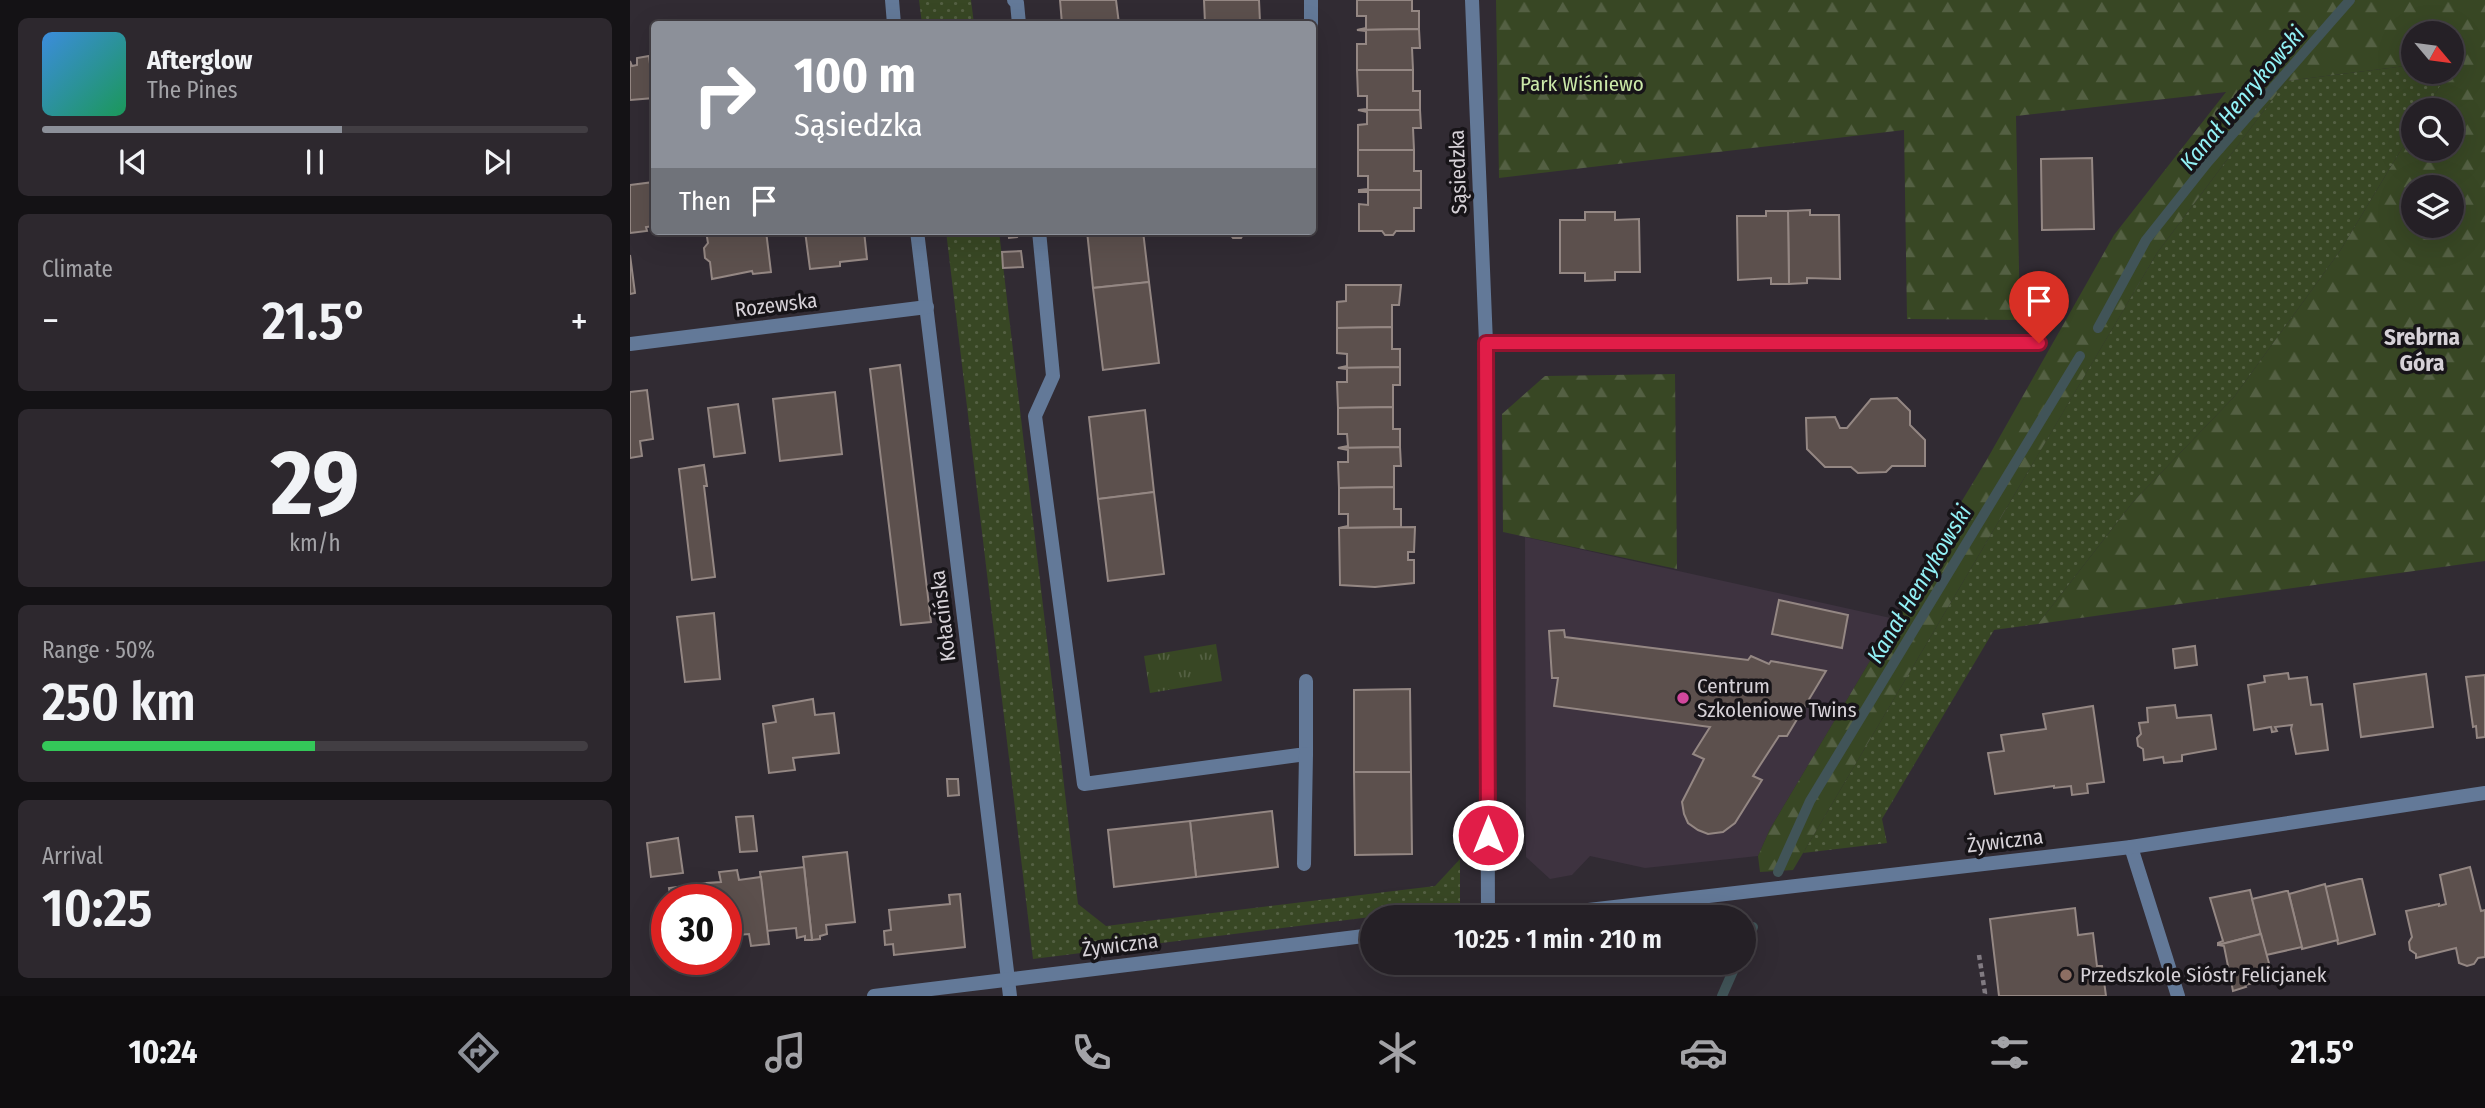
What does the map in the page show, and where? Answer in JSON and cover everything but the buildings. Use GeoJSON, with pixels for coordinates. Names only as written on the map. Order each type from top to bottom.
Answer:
{"type":"FeatureCollection","features":[{"type":"Feature","properties":{"kind":"street"},"geometry":{"type":"LineString","coordinates":[[892,0],[894,21]]}},
{"type":"Feature","properties":{"kind":"street"},"geometry":{"type":"LineString","coordinates":[[1014,0],[1017,3],[1019,21]]}},
{"type":"Feature","properties":{"kind":"street"},"geometry":{"type":"LineString","coordinates":[[1311,0],[1311,21]]}},
{"type":"Feature","properties":{"kind":"street","name":"Sąsiedzka"},"geometry":{"type":"LineString","coordinates":[[1472,0],[1486,343],[1488,905]]}},
{"type":"Feature","properties":{"kind":"street","name":"Kołacińska"},"geometry":{"type":"LineString","coordinates":[[918,235],[1010,996]]}},
{"type":"Feature","properties":{"kind":"street"},"geometry":{"type":"LineString","coordinates":[[1038,235],[1053,376],[1035,416],[1084,784],[1306,754]]}},
{"type":"Feature","properties":{"kind":"street","name":"Rozewska"},"geometry":{"type":"LineString","coordinates":[[630,344],[927,307]]}},
{"type":"Feature","properties":{"kind":"street"},"geometry":{"type":"LineString","coordinates":[[1486,343],[2039,343]]}},
{"type":"Feature","properties":{"kind":"street"},"geometry":{"type":"LineString","coordinates":[[1304,864],[1306,681]]}},
{"type":"Feature","properties":{"kind":"street","name":"Żywiczna"},"geometry":{"type":"LineString","coordinates":[[1633,905],[2131,848],[2485,793]]}},
{"type":"Feature","properties":{"kind":"street"},"geometry":{"type":"LineString","coordinates":[[2131,848],[2178,996]]}},
{"type":"Feature","properties":{"kind":"street","name":"Żywiczna"},"geometry":{"type":"LineString","coordinates":[[874,996],[1360,936]]}},
{"type":"Feature","properties":{"kind":"path"},"geometry":{"type":"LineString","coordinates":[[1979,955],[1984,996]]}},
{"type":"Feature","properties":{"kind":"shaded area"},"geometry":{"type":"Polygon","coordinates":[[[1525,537],[1895,619],[1770,829],[1758,856],[1645,868],[1590,856],[1572,875],[1550,879],[1526,857],[1525,537]]]}},
{"type":"Feature","properties":{"kind":"green space"},"geometry":{"type":"Polygon","coordinates":[[[919,0],[971,0],[974,21],[922,21],[919,0]]]}},
{"type":"Feature","properties":{"kind":"green space","name":"Park Wiśniewo"},"geometry":{"type":"Polygon","coordinates":[[[1496,0],[2485,0],[2485,561],[2038,624],[2133,502],[2234,397],[2340,251],[2401,150],[2401,161],[2464,161],[2464,98],[2433,98],[2441,84],[2464,84],[2464,21],[2401,21],[2401,67],[2286,81],[2157,253],[1793,870],[1760,872],[1758,856],[1770,829],[1905,602],[1911,585],[1986,461],[2114,235],[2226,92],[2016,116],[2020,320],[1907,319],[1904,130],[1499,178],[1496,0]]]}},
{"type":"Feature","properties":{"kind":"green space"},"geometry":{"type":"Polygon","coordinates":[[[2401,67],[2401,84],[2441,84],[2433,98],[2401,98],[2401,150],[2340,251],[2234,397],[2133,502],[2038,624],[1994,630],[1882,819],[1887,843],[1803,853],[2157,253],[2286,81],[2401,67]]]}},
{"type":"Feature","properties":{"kind":"green space"},"geometry":{"type":"Polygon","coordinates":[[[946,235],[999,235],[1078,904],[1106,926],[1435,886],[1460,859],[1460,905],[1360,905],[1360,918],[1033,959],[946,235]]]}},
{"type":"Feature","properties":{"kind":"green space"},"geometry":{"type":"Polygon","coordinates":[[[1675,374],[1677,569],[1503,532],[1502,414],[1545,376],[1675,374]]]}},
{"type":"Feature","properties":{"kind":"green space"},"geometry":{"type":"Polygon","coordinates":[[[1216,644],[1222,681],[1150,693],[1144,656],[1216,644]]]}},
{"type":"Feature","properties":{"kind":"waterway","name":"Kanał Henrykowski"},"geometry":{"type":"LineString","coordinates":[[2098,328],[2146,240],[2208,162],[2350,0]]}},
{"type":"Feature","properties":{"kind":"waterway","name":"Kanał Henrykowski"},"geometry":{"type":"LineString","coordinates":[[1778,872],[1810,801],[2080,356]]}},
{"type":"Feature","properties":{"kind":"waterway","name":"Kanał Henrykowski"},"geometry":{"type":"LineString","coordinates":[[1722,996],[1731,975]]}},
{"type":"Feature","properties":{"kind":"place","name":"Centrum Szkoleniowe Twins"},"geometry":{"type":"Point","coordinates":[1683,698]}},
{"type":"Feature","properties":{"kind":"place","name":"Przedszkole Sióstr Felicjanek"},"geometry":{"type":"Point","coordinates":[2066,975]}},
{"type":"Feature","properties":{"kind":"district","name":"Srebrna Góra"},"geometry":{"type":"Point","coordinates":[2422,350]}},
{"type":"Feature","properties":{"kind":"route"},"geometry":{"type":"LineString","coordinates":[[1488,835],[1486,343],[2039,343]]}}]}
